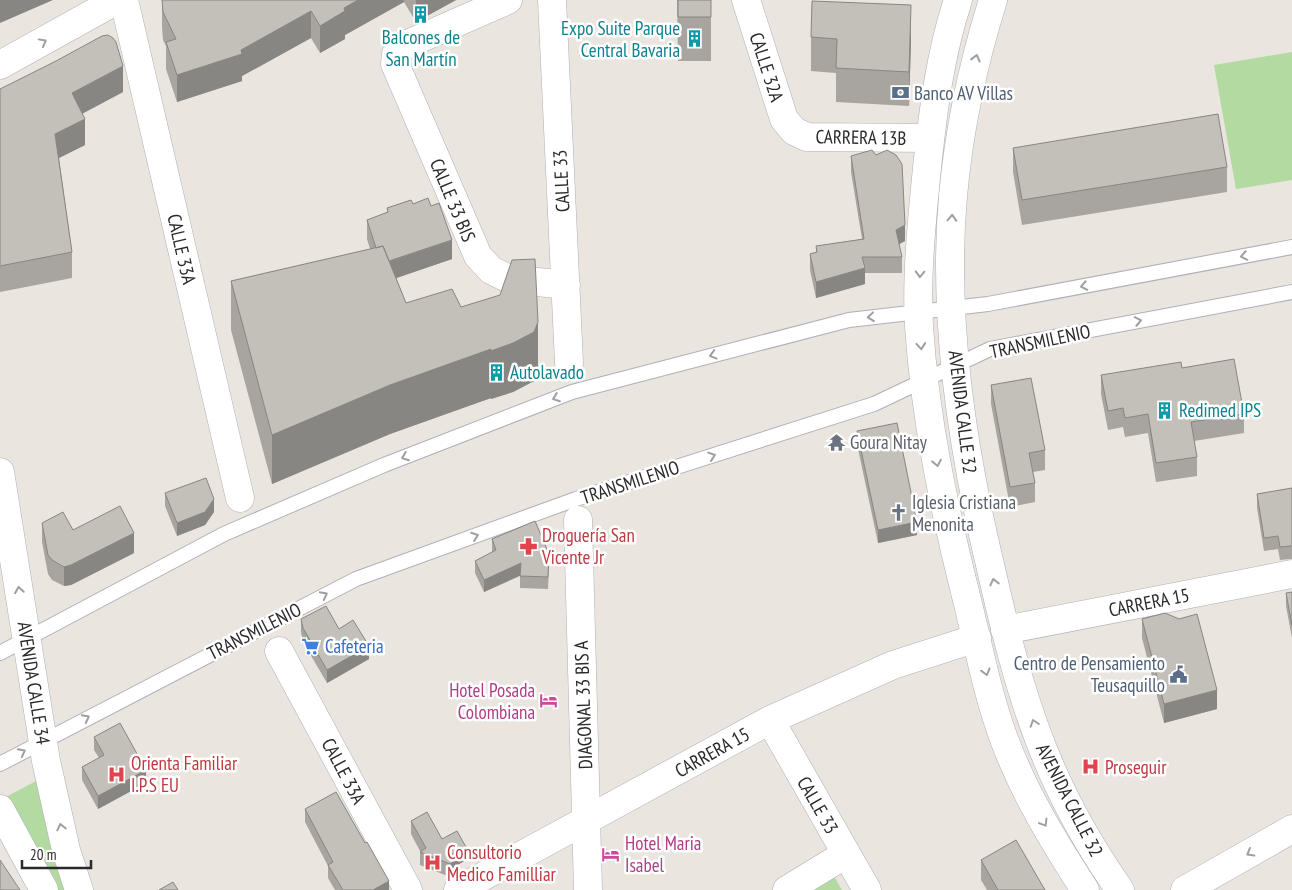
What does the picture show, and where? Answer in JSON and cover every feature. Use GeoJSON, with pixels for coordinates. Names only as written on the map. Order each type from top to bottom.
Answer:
{"type":"FeatureCollection","features":[{"type":"Feature","properties":{"kind":"street"},"geometry":{"type":"LineString","coordinates":[[0,65],[117,0]]}},
{"type":"Feature","properties":{"kind":"street","name":"CALLE 33A"},"geometry":{"type":"LineString","coordinates":[[124,0],[240,498]]}},
{"type":"Feature","properties":{"kind":"street","name":"CALLE 33 BIS"},"geometry":{"type":"LineString","coordinates":[[508,0],[404,46],[396,54],[396,64],[478,256],[491,270],[509,279],[566,284]]}},
{"type":"Feature","properties":{"kind":"street","name":"CALLE 33"},"geometry":{"type":"LineString","coordinates":[[552,0],[570,363]]}},
{"type":"Feature","properties":{"kind":"street","name":"CALLE 32A"},"geometry":{"type":"LineString","coordinates":[[746,0],[784,119],[794,131]]}},
{"type":"Feature","properties":{"kind":"street","name":"AVENIDA CALLE 32"},"geometry":{"type":"LineString","coordinates":[[958,0],[940,68],[930,138],[922,230],[919,312],[930,428],[944,500],[977,638],[1004,738],[1036,810],[1085,890]]}},
{"type":"Feature","properties":{"kind":"street","name":"AVENIDA CALLE 32"},"geometry":{"type":"LineString","coordinates":[[993,0],[976,60],[957,152],[952,198],[950,267],[955,365],[962,420],[982,530],[1005,630],[1038,738],[1054,775],[1084,834],[1120,890]]}},
{"type":"Feature","properties":{"kind":"street","name":"CARRERA 13B"},"geometry":{"type":"LineString","coordinates":[[794,131],[807,137],[930,138]]}},
{"type":"Feature","properties":{"kind":"street","name":"AVENIDA CALLE 34"},"geometry":{"type":"LineString","coordinates":[[0,472],[46,761],[66,850],[79,890]]}},
{"type":"Feature","properties":{"kind":"street","name":"DIAGONAL 33 BIS A"},"geometry":{"type":"LineString","coordinates":[[578,520],[588,890]]}},
{"type":"Feature","properties":{"kind":"street","name":"CARRERA 15"},"geometry":{"type":"LineString","coordinates":[[1005,630],[1292,574]]}},
{"type":"Feature","properties":{"kind":"street","name":"CARRERA 15"},"geometry":{"type":"LineString","coordinates":[[458,890],[770,720],[893,665],[977,638]]}},
{"type":"Feature","properties":{"kind":"street","name":"CALLE 33A"},"geometry":{"type":"LineString","coordinates":[[279,651],[408,890]]}},
{"type":"Feature","properties":{"kind":"street","name":"CALLE 33"},"geometry":{"type":"LineString","coordinates":[[770,720],[867,890]]}},
{"type":"Feature","properties":{"kind":"street"},"geometry":{"type":"LineString","coordinates":[[0,810],[44,890]]}},
{"type":"Feature","properties":{"kind":"street"},"geometry":{"type":"LineString","coordinates":[[1185,890],[1292,829]]}},
{"type":"Feature","properties":{"kind":"street"},"geometry":{"type":"LineString","coordinates":[[787,890],[846,854]]}},
{"type":"Feature","properties":{"kind":"lane"},"geometry":{"type":"LineString","coordinates":[[0,653],[224,534],[384,465],[572,392],[849,320],[988,304],[1292,246]]}},
{"type":"Feature","properties":{"kind":"lane","name":"TRANSMILENIO"},"geometry":{"type":"LineString","coordinates":[[0,764],[356,579],[576,500],[874,404],[990,349],[1292,292]]}},
{"type":"Feature","properties":{"kind":"green space"},"geometry":{"type":"Polygon","coordinates":[[[1292,52],[1292,180],[1236,189],[1214,65],[1292,52]]]}},
{"type":"Feature","properties":{"kind":"green space"},"geometry":{"type":"Polygon","coordinates":[[[38,780],[66,890],[57,890],[6,797],[38,780]]]}},
{"type":"Feature","properties":{"kind":"green space"},"geometry":{"type":"Polygon","coordinates":[[[831,871],[842,890],[798,890],[831,871]]]}},
{"type":"Feature","properties":{"kind":"building"},"geometry":{"type":"Polygon","coordinates":[[[162,0],[358,0],[344,8],[345,11],[320,26],[311,11],[241,50],[242,54],[177,75],[166,42],[176,39],[163,12],[162,0]]]}},
{"type":"Feature","properties":{"kind":"building"},"geometry":{"type":"Polygon","coordinates":[[[678,0],[711,0],[711,17],[678,17],[678,0]]]}},
{"type":"Feature","properties":{"kind":"building"},"geometry":{"type":"Polygon","coordinates":[[[812,1],[911,5],[909,72],[836,68],[837,39],[811,37],[812,1]]]}},
{"type":"Feature","properties":{"kind":"building"},"geometry":{"type":"Polygon","coordinates":[[[108,35],[116,42],[123,66],[72,93],[85,119],[55,134],[72,252],[0,266],[0,89],[102,36],[108,35]]]}},
{"type":"Feature","properties":{"kind":"building"},"geometry":{"type":"Polygon","coordinates":[[[1218,114],[1227,167],[1022,200],[1013,148],[1218,114]]]}},
{"type":"Feature","properties":{"kind":"building"},"geometry":{"type":"Polygon","coordinates":[[[872,150],[876,155],[887,150],[896,155],[902,164],[905,225],[896,230],[902,257],[862,257],[865,268],[816,282],[810,254],[817,252],[816,246],[864,239],[851,156],[872,150]]]}},
{"type":"Feature","properties":{"kind":"building"},"geometry":{"type":"Polygon","coordinates":[[[428,198],[431,206],[439,203],[452,240],[389,261],[383,246],[376,248],[367,220],[388,212],[387,208],[411,200],[413,204],[428,198]]]}},
{"type":"Feature","properties":{"kind":"building"},"geometry":{"type":"Polygon","coordinates":[[[383,246],[406,303],[452,289],[461,307],[500,295],[512,260],[535,259],[538,322],[534,332],[513,343],[390,385],[272,435],[231,281],[383,246]]]}},
{"type":"Feature","properties":{"kind":"building"},"geometry":{"type":"Polygon","coordinates":[[[1234,359],[1244,414],[1191,422],[1197,457],[1156,463],[1148,414],[1125,418],[1123,408],[1108,411],[1101,375],[1181,362],[1182,368],[1234,359]]]}},
{"type":"Feature","properties":{"kind":"building"},"geometry":{"type":"Polygon","coordinates":[[[1031,378],[1045,450],[1029,453],[1035,483],[1010,487],[991,385],[1031,378]]]}},
{"type":"Feature","properties":{"kind":"building"},"geometry":{"type":"Polygon","coordinates":[[[897,423],[917,522],[878,530],[857,431],[897,423]]]}},
{"type":"Feature","properties":{"kind":"building"},"geometry":{"type":"Polygon","coordinates":[[[206,478],[214,499],[205,512],[177,523],[165,493],[206,478]]]}},
{"type":"Feature","properties":{"kind":"building"},"geometry":{"type":"Polygon","coordinates":[[[1292,488],[1292,546],[1280,547],[1278,536],[1264,538],[1257,494],[1292,488]]]}},
{"type":"Feature","properties":{"kind":"building"},"geometry":{"type":"Polygon","coordinates":[[[120,506],[134,533],[64,567],[52,560],[48,555],[42,523],[63,512],[73,530],[120,506]]]}},
{"type":"Feature","properties":{"kind":"building"},"geometry":{"type":"Polygon","coordinates":[[[535,521],[549,554],[548,577],[520,576],[521,563],[484,580],[475,561],[496,550],[492,539],[535,521]]]}},
{"type":"Feature","properties":{"kind":"building"},"geometry":{"type":"Polygon","coordinates":[[[1292,592],[1292,625],[1286,593],[1292,592]]]}},
{"type":"Feature","properties":{"kind":"building"},"geometry":{"type":"Polygon","coordinates":[[[326,606],[339,629],[353,620],[369,646],[327,670],[303,628],[301,619],[326,606]]]}},
{"type":"Feature","properties":{"kind":"building","name":"Centro de Pensamiento Teusaquillo"},"geometry":{"type":"Polygon","coordinates":[[[1165,613],[1179,619],[1197,614],[1217,690],[1164,704],[1142,619],[1165,613]]]}},
{"type":"Feature","properties":{"kind":"building","name":"Orienta Familiar I.P.S EU"},"geometry":{"type":"Polygon","coordinates":[[[120,723],[146,770],[98,796],[82,767],[104,755],[94,737],[120,723]]]}},
{"type":"Feature","properties":{"kind":"building"},"geometry":{"type":"Polygon","coordinates":[[[336,792],[389,881],[373,890],[343,890],[328,865],[333,862],[305,809],[336,792]]]}},
{"type":"Feature","properties":{"kind":"building"},"geometry":{"type":"Polygon","coordinates":[[[427,812],[442,839],[457,831],[466,847],[450,855],[454,861],[450,864],[420,852],[426,848],[411,821],[427,812]]]}},
{"type":"Feature","properties":{"kind":"building"},"geometry":{"type":"Polygon","coordinates":[[[1016,840],[1045,890],[998,890],[981,860],[1016,840]]]}},
{"type":"Feature","properties":{"kind":"building"},"geometry":{"type":"Polygon","coordinates":[[[0,860],[20,890],[0,890],[0,860]]]}},
{"type":"Feature","properties":{"kind":"building"},"geometry":{"type":"Polygon","coordinates":[[[173,882],[178,890],[159,890],[173,882]]]}},
{"type":"Feature","properties":{"kind":"place","name":"Balcones de San Martín"},"geometry":{"type":"Point","coordinates":[421,14]}},
{"type":"Feature","properties":{"kind":"place","name":"Expo Suite Parque Central Bavaria"},"geometry":{"type":"Point","coordinates":[694,39]}},
{"type":"Feature","properties":{"kind":"place","name":"Banco AV Villas"},"geometry":{"type":"Point","coordinates":[900,93]}},
{"type":"Feature","properties":{"kind":"place","name":"Autolavado"},"geometry":{"type":"Point","coordinates":[496,372]}},
{"type":"Feature","properties":{"kind":"place","name":"Redimed IPS"},"geometry":{"type":"Point","coordinates":[1165,410]}},
{"type":"Feature","properties":{"kind":"place","name":"Goura Nitay"},"geometry":{"type":"Point","coordinates":[836,442]}},
{"type":"Feature","properties":{"kind":"place","name":"Iglesia Cristiana Menonita"},"geometry":{"type":"Point","coordinates":[898,513]}},
{"type":"Feature","properties":{"kind":"place","name":"Droguería San Vicente Jr"},"geometry":{"type":"Point","coordinates":[528,546]}},
{"type":"Feature","properties":{"kind":"place","name":"Cafeteria"},"geometry":{"type":"Point","coordinates":[311,646]}},
{"type":"Feature","properties":{"kind":"place","name":"Centro de Pensamiento Teusaquillo"},"geometry":{"type":"Point","coordinates":[1179,674]}},
{"type":"Feature","properties":{"kind":"place","name":"Hotel Posada Colombiana"},"geometry":{"type":"Point","coordinates":[549,701]}},
{"type":"Feature","properties":{"kind":"place","name":"Proseguir"},"geometry":{"type":"Point","coordinates":[1091,767]}},
{"type":"Feature","properties":{"kind":"place","name":"Orienta Familiar I.P.S EU"},"geometry":{"type":"Point","coordinates":[117,774]}},
{"type":"Feature","properties":{"kind":"place","name":"Hotel Maria Isabel"},"geometry":{"type":"Point","coordinates":[611,854]}},
{"type":"Feature","properties":{"kind":"place","name":"Consultorio Medico Familliar"},"geometry":{"type":"Point","coordinates":[433,863]}}]}
